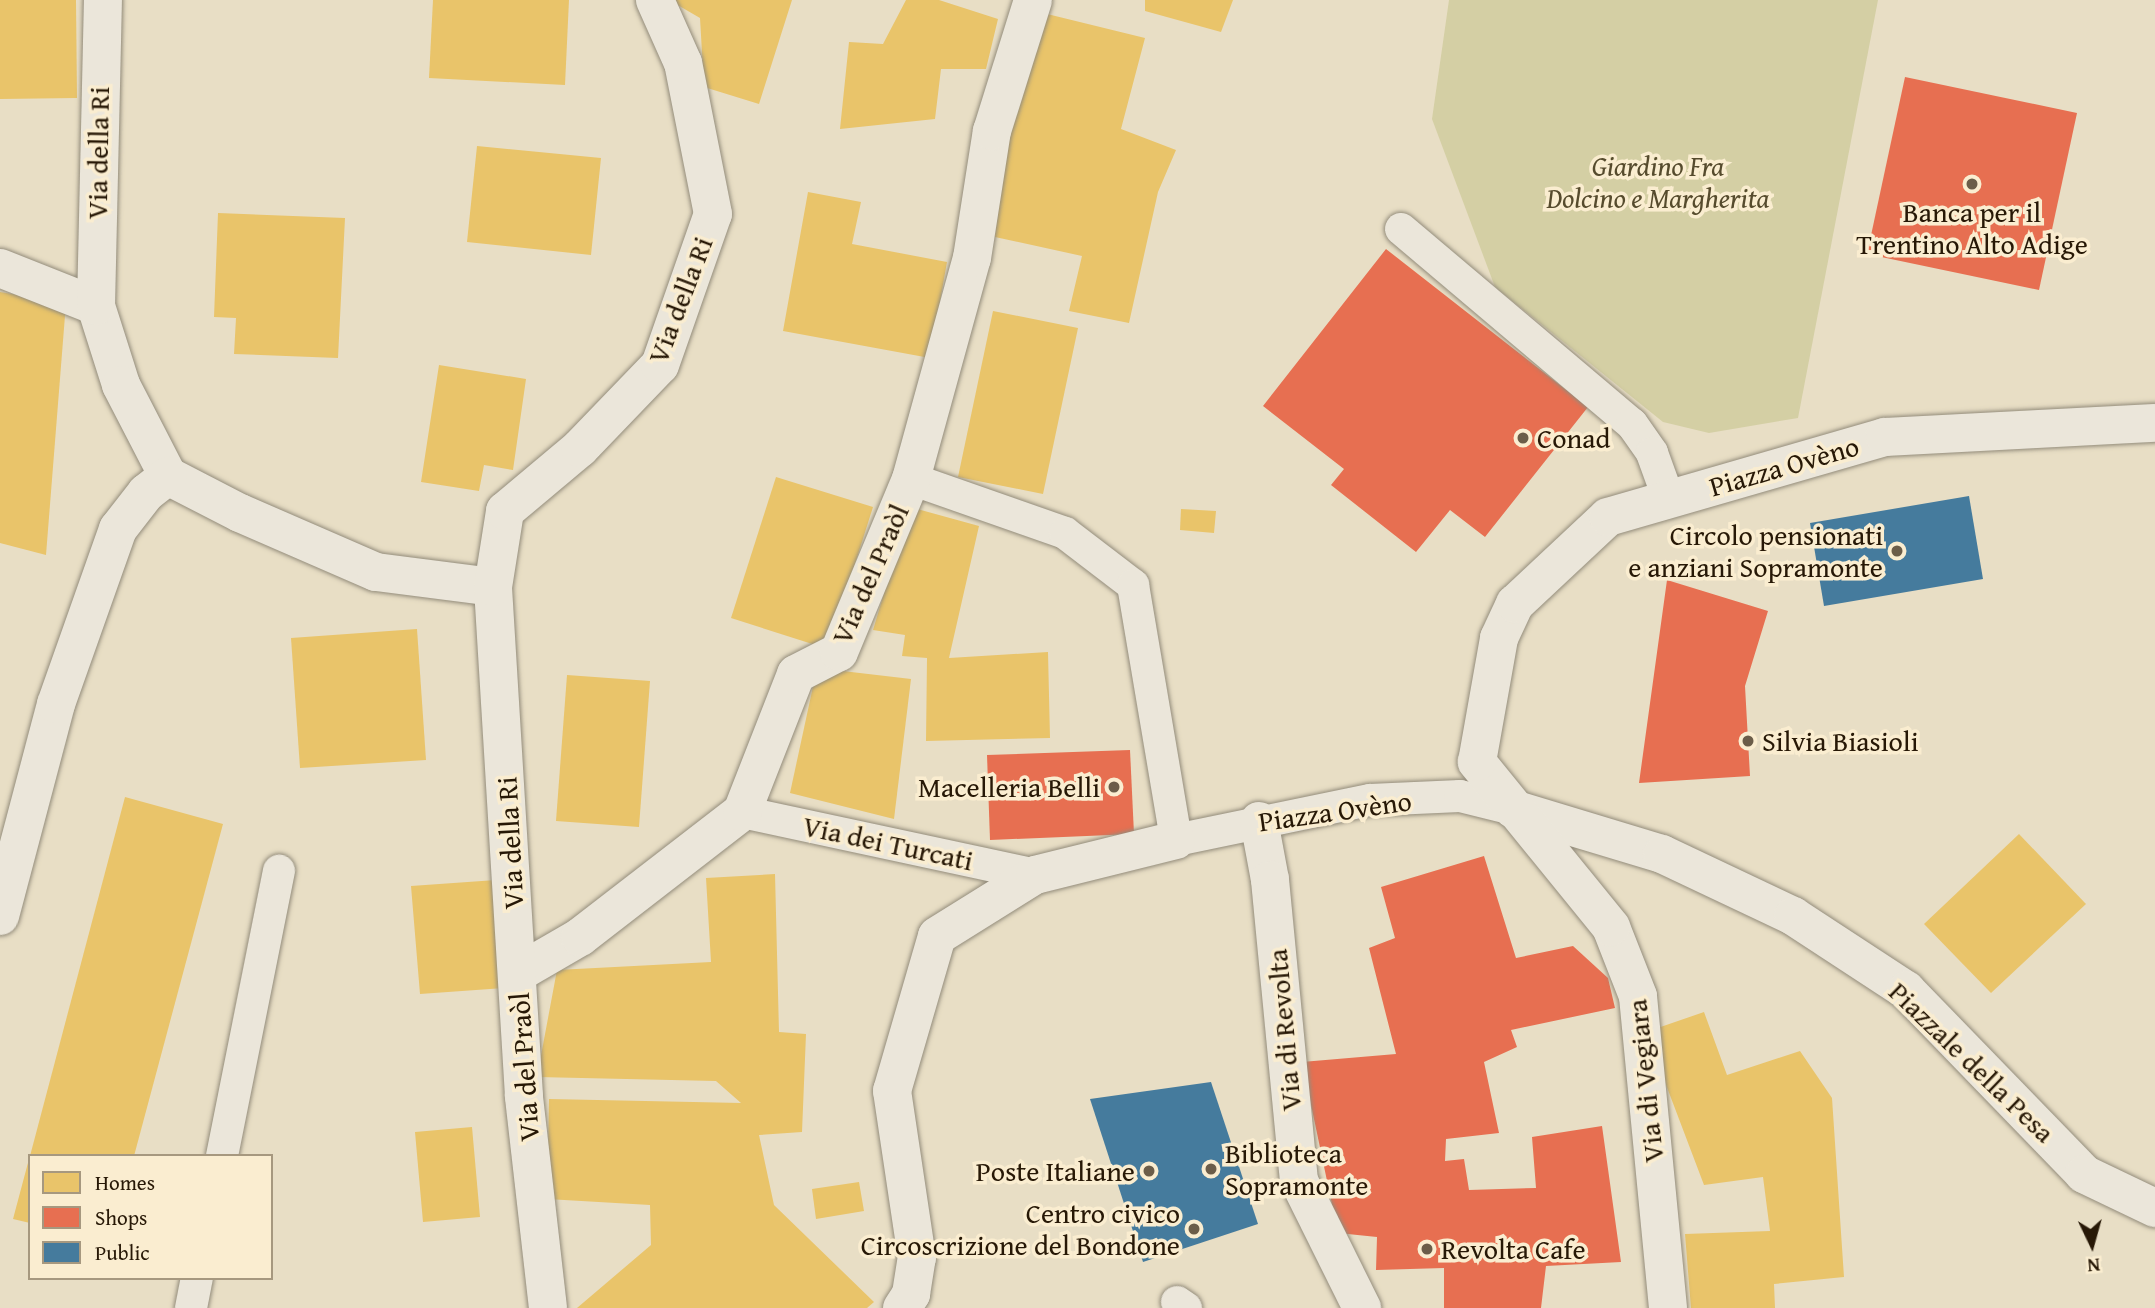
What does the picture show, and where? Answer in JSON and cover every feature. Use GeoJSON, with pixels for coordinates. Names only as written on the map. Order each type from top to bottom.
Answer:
{"type":"FeatureCollection","features":[{"type":"Feature","properties":{"kind":"street","name":"Via della Ri"},"geometry":{"type":"LineString","coordinates":[[103,0],[96,306],[121,385],[168,476]]}},
{"type":"Feature","properties":{"kind":"street","name":"Via della Ri"},"geometry":{"type":"LineString","coordinates":[[518,973],[493,587],[505,511],[580,448],[660,365],[713,214],[684,63],[655,0]]}},
{"type":"Feature","properties":{"kind":"street","name":"Via del Praòl"},"geometry":{"type":"LineString","coordinates":[[548,1308],[524,1096],[518,973],[580,937],[742,811],[796,674],[839,652],[911,479],[972,258],[992,131],[1033,0]]}},
{"type":"Feature","properties":{"kind":"street"},"geometry":{"type":"LineString","coordinates":[[0,268],[96,306]]}},
{"type":"Feature","properties":{"kind":"street","name":"Piazza Ovèno"},"geometry":{"type":"LineString","coordinates":[[1513,810],[1477,762],[1499,638],[1515,604],[1608,517],[1885,436],[2155,423]]}},
{"type":"Feature","properties":{"kind":"street"},"geometry":{"type":"LineString","coordinates":[[0,916],[56,704],[118,529],[146,493],[168,476],[240,513],[376,572],[493,587]]}},
{"type":"Feature","properties":{"kind":"street","name":"Piazzale della Pesa"},"geometry":{"type":"LineString","coordinates":[[1513,810],[1662,854],[1793,916],[1906,990],[2084,1174],[2155,1208]]}},
{"type":"Feature","properties":{"kind":"street","name":"Via di Vegiara"},"geometry":{"type":"LineString","coordinates":[[1513,810],[1611,927],[1638,996],[1668,1308]]}},
{"type":"Feature","properties":{"kind":"street","name":"Via di Revolta"},"geometry":{"type":"LineString","coordinates":[[1259,821],[1270,880],[1299,1181],[1362,1308]]}},
{"type":"Feature","properties":{"kind":"street","name":"Via dei Turcati"},"geometry":{"type":"LineString","coordinates":[[902,1308],[911,1294],[917,1258],[892,1091],[937,936],[1035,875],[1176,840]]}},
{"type":"Feature","properties":{"kind":"lane"},"geometry":{"type":"LineString","coordinates":[[1401,229],[1632,424],[1683,496]]}},
{"type":"Feature","properties":{"kind":"lane"},"geometry":{"type":"LineString","coordinates":[[911,479],[1065,533],[1133,585],[1176,840]]}},
{"type":"Feature","properties":{"kind":"lane","name":"Piazza Ovèno"},"geometry":{"type":"LineString","coordinates":[[1176,840],[1370,800],[1460,796],[1513,810]]}},
{"type":"Feature","properties":{"kind":"lane","name":"Via dei Turcati"},"geometry":{"type":"LineString","coordinates":[[742,811],[1035,875]]}},
{"type":"Feature","properties":{"kind":"lane"},"geometry":{"type":"LineString","coordinates":[[222,1154],[279,871]]}},
{"type":"Feature","properties":{"kind":"lane"},"geometry":{"type":"LineString","coordinates":[[191,1308],[197,1280]]}},
{"type":"Feature","properties":{"kind":"green space","name":"Giardino Fra Dolcino e Margherita"},"geometry":{"type":"Polygon","coordinates":[[[1449,0],[1878,0],[1798,418],[1709,433],[1663,422],[1495,287],[1432,119],[1449,0]]]}},
{"type":"Feature","properties":{"kind":"building: Homes"},"geometry":{"type":"Polygon","coordinates":[[[0,0],[76,0],[77,98],[0,99],[0,0]]]}},
{"type":"Feature","properties":{"kind":"building: Homes"},"geometry":{"type":"Polygon","coordinates":[[[433,0],[569,0],[565,85],[429,78],[433,0]]]}},
{"type":"Feature","properties":{"kind":"building: Homes"},"geometry":{"type":"Polygon","coordinates":[[[669,0],[792,0],[759,104],[704,87],[700,18],[669,0]]]}},
{"type":"Feature","properties":{"kind":"building: Homes"},"geometry":{"type":"Polygon","coordinates":[[[906,0],[939,0],[998,19],[986,69],[941,69],[935,119],[840,129],[849,42],[883,44],[906,0]]]}},
{"type":"Feature","properties":{"kind":"building: Homes"},"geometry":{"type":"Polygon","coordinates":[[[1145,0],[1233,0],[1221,32],[1145,11],[1145,0]]]}},
{"type":"Feature","properties":{"kind":"building: Homes"},"geometry":{"type":"Polygon","coordinates":[[[1039,12],[1145,38],[1121,129],[1176,150],[1158,192],[1129,323],[1069,311],[1082,256],[995,237],[1006,146],[1039,12]]]}},
{"type":"Feature","properties":{"kind":"building: Homes"},"geometry":{"type":"Polygon","coordinates":[[[477,146],[601,158],[591,255],[467,242],[477,146]]]}},
{"type":"Feature","properties":{"kind":"building: Homes"},"geometry":{"type":"Polygon","coordinates":[[[808,192],[861,202],[852,244],[947,262],[930,358],[783,331],[808,192]]]}},
{"type":"Feature","properties":{"kind":"building: Homes"},"geometry":{"type":"Polygon","coordinates":[[[218,213],[345,218],[338,358],[234,354],[236,318],[214,317],[218,213]]]}},
{"type":"Feature","properties":{"kind":"building: Homes"},"geometry":{"type":"Polygon","coordinates":[[[0,292],[66,303],[46,555],[0,543],[0,292]]]}},
{"type":"Feature","properties":{"kind":"building: Homes"},"geometry":{"type":"Polygon","coordinates":[[[993,311],[1078,328],[1043,494],[958,477],[993,311]]]}},
{"type":"Feature","properties":{"kind":"building: Homes"},"geometry":{"type":"Polygon","coordinates":[[[439,365],[526,379],[513,470],[484,465],[479,491],[421,482],[439,365]]]}},
{"type":"Feature","properties":{"kind":"building: Homes"},"geometry":{"type":"Polygon","coordinates":[[[776,477],[873,507],[828,649],[731,618],[776,477]]]}},
{"type":"Feature","properties":{"kind":"building: Homes"},"geometry":{"type":"Polygon","coordinates":[[[910,507],[979,526],[949,658],[1048,652],[1050,738],[926,741],[927,658],[902,656],[905,635],[873,630],[910,507]]]}},
{"type":"Feature","properties":{"kind":"building: Homes"},"geometry":{"type":"Polygon","coordinates":[[[1181,509],[1216,511],[1214,533],[1180,530],[1181,509]]]}},
{"type":"Feature","properties":{"kind":"building: Homes"},"geometry":{"type":"Polygon","coordinates":[[[417,629],[426,760],[300,768],[291,638],[417,629]]]}},
{"type":"Feature","properties":{"kind":"building: Homes"},"geometry":{"type":"Polygon","coordinates":[[[817,668],[911,679],[894,819],[790,793],[817,668]]]}},
{"type":"Feature","properties":{"kind":"building: Homes"},"geometry":{"type":"Polygon","coordinates":[[[567,675],[650,681],[639,827],[556,821],[567,675]]]}},
{"type":"Feature","properties":{"kind":"building: Homes"},"geometry":{"type":"Polygon","coordinates":[[[125,797],[223,824],[135,1154],[31,1154],[125,797]]]}},
{"type":"Feature","properties":{"kind":"building: Homes"},"geometry":{"type":"Polygon","coordinates":[[[2019,834],[2086,904],[1991,993],[1924,924],[2019,834]]]}},
{"type":"Feature","properties":{"kind":"building: Homes"},"geometry":{"type":"Polygon","coordinates":[[[775,874],[779,1032],[806,1034],[802,1132],[759,1135],[774,1205],[874,1302],[867,1308],[577,1308],[651,1245],[650,1205],[547,1199],[549,1099],[741,1103],[716,1081],[537,1077],[557,970],[711,962],[706,878],[775,874]]]}},
{"type":"Feature","properties":{"kind":"building: Homes"},"geometry":{"type":"Polygon","coordinates":[[[496,880],[504,988],[420,994],[411,886],[496,880]]]}},
{"type":"Feature","properties":{"kind":"building: Homes"},"geometry":{"type":"Polygon","coordinates":[[[1704,1012],[1727,1075],[1800,1051],[1832,1098],[1844,1277],[1774,1284],[1775,1308],[1691,1308],[1685,1234],[1770,1231],[1763,1177],[1704,1185],[1646,1032],[1704,1012]]]}},
{"type":"Feature","properties":{"kind":"building: Homes"},"geometry":{"type":"Polygon","coordinates":[[[472,1127],[480,1217],[423,1222],[415,1132],[472,1127]]]}},
{"type":"Feature","properties":{"kind":"building: Homes"},"geometry":{"type":"Polygon","coordinates":[[[28,1163],[28,1223],[13,1219],[28,1163]]]}},
{"type":"Feature","properties":{"kind":"building: Homes"},"geometry":{"type":"Polygon","coordinates":[[[859,1182],[864,1211],[816,1219],[812,1189],[859,1182]]]}},
{"type":"Feature","properties":{"kind":"building: Shops","name":"Banca per il Trentino Alto Adige"},"geometry":{"type":"Polygon","coordinates":[[[1905,77],[2077,113],[2039,290],[1867,254],[1905,77]]]}},
{"type":"Feature","properties":{"kind":"building: Shops"},"geometry":{"type":"Polygon","coordinates":[[[1386,249],[1588,407],[1485,537],[1450,510],[1416,552],[1331,485],[1344,469],[1263,406],[1386,249]]]}},
{"type":"Feature","properties":{"kind":"building: Shops"},"geometry":{"type":"Polygon","coordinates":[[[1667,580],[1768,611],[1745,686],[1750,776],[1639,783],[1667,580]]]}},
{"type":"Feature","properties":{"kind":"building: Shops"},"geometry":{"type":"Polygon","coordinates":[[[1130,750],[1134,834],[990,840],[987,755],[1130,750]]]}},
{"type":"Feature","properties":{"kind":"building: Shops"},"geometry":{"type":"Polygon","coordinates":[[[1484,856],[1516,958],[1573,946],[1608,978],[1615,1008],[1511,1030],[1517,1047],[1484,1062],[1499,1133],[1446,1139],[1445,1161],[1464,1159],[1469,1190],[1536,1188],[1532,1137],[1602,1126],[1621,1262],[1546,1266],[1541,1308],[1444,1308],[1444,1268],[1376,1270],[1377,1237],[1338,1233],[1302,1062],[1396,1054],[1369,948],[1395,938],[1381,887],[1484,856]]]}},
{"type":"Feature","properties":{"kind":"building: Public","name":"Circolo pensionati e anziani Sopramonte"},"geometry":{"type":"Polygon","coordinates":[[[1969,496],[1983,579],[1824,606],[1810,523],[1969,496]]]}},
{"type":"Feature","properties":{"kind":"building: Public"},"geometry":{"type":"Polygon","coordinates":[[[1211,1082],[1258,1224],[1143,1262],[1090,1099],[1211,1082]]]}},
{"type":"Feature","properties":{"kind":"place","name":"Banca per il Trentino Alto Adige"},"geometry":{"type":"Point","coordinates":[1972,184]}},
{"type":"Feature","properties":{"kind":"place","name":"Conad"},"geometry":{"type":"Point","coordinates":[1523,438]}},
{"type":"Feature","properties":{"kind":"place","name":"Circolo pensionati e anziani Sopramonte"},"geometry":{"type":"Point","coordinates":[1897,551]}},
{"type":"Feature","properties":{"kind":"place","name":"Silvia Biasioli"},"geometry":{"type":"Point","coordinates":[1748,741]}},
{"type":"Feature","properties":{"kind":"place","name":"Macelleria Belli"},"geometry":{"type":"Point","coordinates":[1114,787]}},
{"type":"Feature","properties":{"kind":"place","name":"Biblioteca Sopramonte"},"geometry":{"type":"Point","coordinates":[1211,1169]}},
{"type":"Feature","properties":{"kind":"place","name":"Poste Italiane"},"geometry":{"type":"Point","coordinates":[1149,1171]}},
{"type":"Feature","properties":{"kind":"place","name":"Centro civico Circoscrizione del Bondone"},"geometry":{"type":"Point","coordinates":[1194,1229]}},
{"type":"Feature","properties":{"kind":"place","name":"Revolta Cafe"},"geometry":{"type":"Point","coordinates":[1427,1249]}}]}
